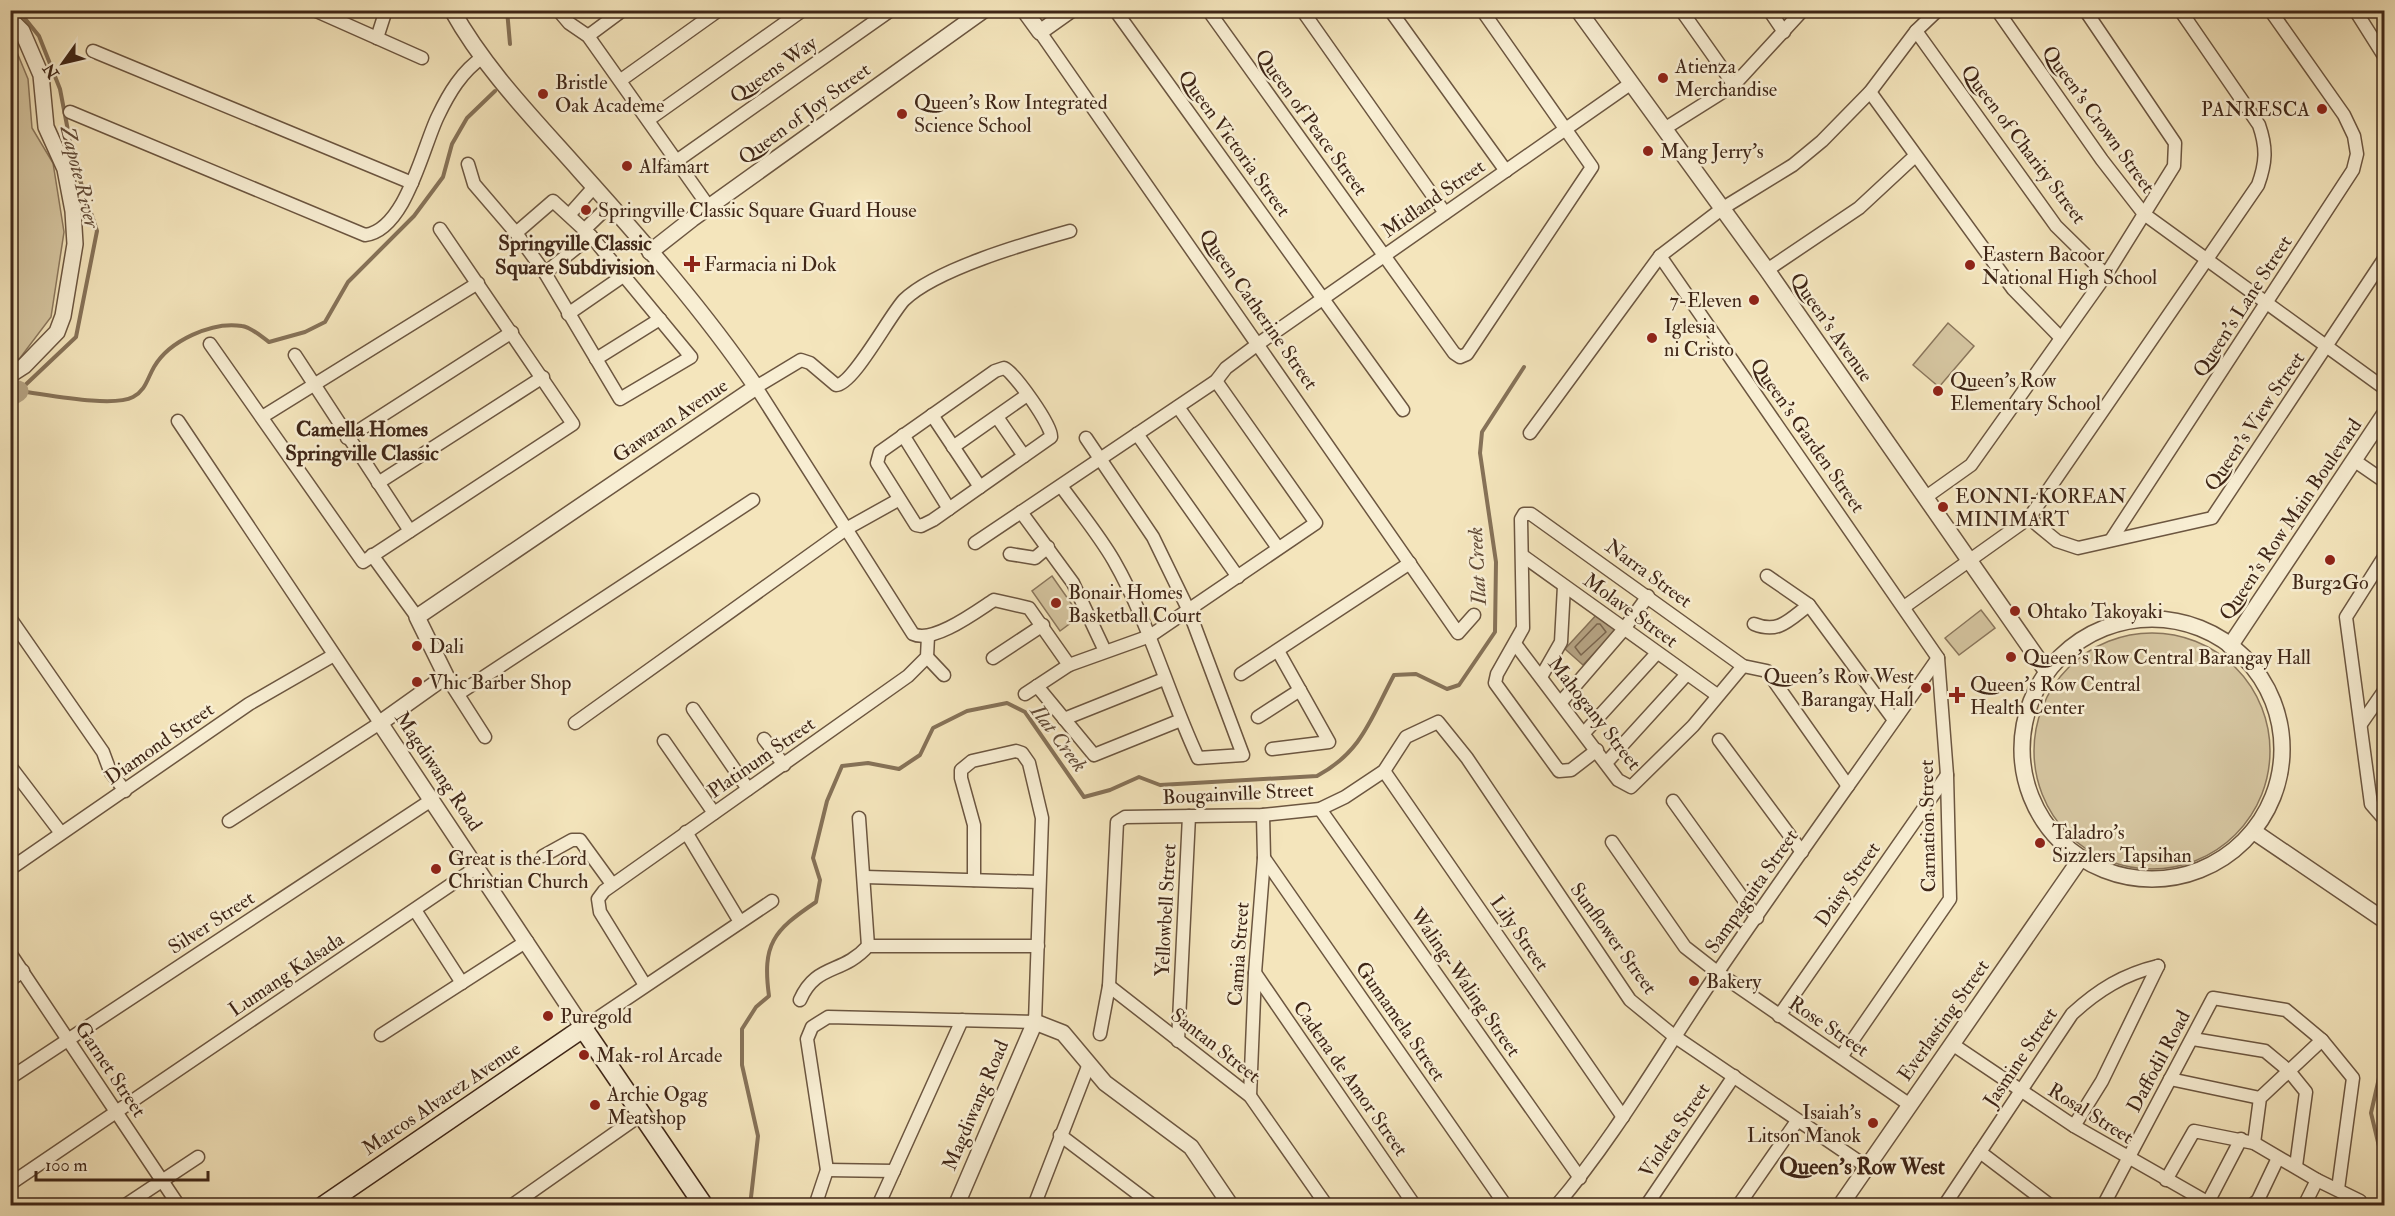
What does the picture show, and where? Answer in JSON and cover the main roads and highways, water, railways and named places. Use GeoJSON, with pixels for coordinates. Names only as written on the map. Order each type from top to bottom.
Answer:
{"type":"FeatureCollection","features":[{"type":"Feature","properties":{"kind":"main road","name":"Magdiwang Road"},"geometry":{"type":"LineString","coordinates":[[584,1028],[704,1206]]}},
{"type":"Feature","properties":{"kind":"main road","name":"Marcos Alvarez Avenue"},"geometry":{"type":"LineString","coordinates":[[323,1206],[584,1028]]}},
{"type":"Feature","properties":{"kind":"water"},"geometry":{"type":"Polygon","coordinates":[[[1598,613],[1616,630],[1583,665],[1565,649],[1598,613]]]}},
{"type":"Feature","properties":{"kind":"waterway","name":"Zapote River"},"geometry":{"type":"LineString","coordinates":[[18,10],[39,36],[60,89],[74,162],[97,231],[76,337],[20,390]]}},
{"type":"Feature","properties":{"kind":"waterway"},"geometry":{"type":"LineString","coordinates":[[507,10],[510,44]]}},
{"type":"Feature","properties":{"kind":"waterway"},"geometry":{"type":"LineString","coordinates":[[19,391],[95,401],[123,400],[141,391],[161,358],[170,349],[192,335],[218,327],[242,326],[253,330],[269,342],[305,332],[325,322],[348,282],[414,216],[443,177],[452,144],[467,118],[495,91]]}},
{"type":"Feature","properties":{"kind":"waterway","name":"Ilat Creek"},"geometry":{"type":"LineString","coordinates":[[750,1206],[758,1136],[742,1065],[742,1029],[756,1007],[769,996],[767,963],[774,940],[780,931],[816,902],[820,880],[813,858],[827,801],[842,766],[868,763],[899,769],[920,755],[933,728],[967,711],[1007,703],[1025,712],[1084,797],[1110,790],[1139,777],[1160,785],[1317,776],[1332,767],[1355,745],[1364,733],[1394,675],[1416,674],[1447,689],[1459,685],[1495,632],[1496,562],[1480,453],[1482,432],[1524,367]]}},
{"type":"Feature","properties":{"kind":"waterway","name":"Zapote River"},"geometry":{"type":"LineString","coordinates":[[10,396],[18,391]]}},
{"type":"Feature","properties":{"kind":"waterway"},"geometry":{"type":"LineString","coordinates":[[2384,1056],[2371,1113],[2384,1167]]}},
{"type":"Feature","properties":{"kind":"place","name":"Atienza Merchandise"},"geometry":{"type":"Point","coordinates":[1663,78]}},
{"type":"Feature","properties":{"kind":"place","name":"Bristle Oak Academe"},"geometry":{"type":"Point","coordinates":[543,94]}},
{"type":"Feature","properties":{"kind":"place","name":"PANRESCA"},"geometry":{"type":"Point","coordinates":[2322,109]}},
{"type":"Feature","properties":{"kind":"place","name":"Queen's Row Integrated Science School"},"geometry":{"type":"Point","coordinates":[902,114]}},
{"type":"Feature","properties":{"kind":"place","name":"Mang Jerry's"},"geometry":{"type":"Point","coordinates":[1648,151]}},
{"type":"Feature","properties":{"kind":"place","name":"Alfamart"},"geometry":{"type":"Point","coordinates":[627,166]}},
{"type":"Feature","properties":{"kind":"place","name":"Springville Classic Square Guard House"},"geometry":{"type":"Point","coordinates":[586,210]}},
{"type":"Feature","properties":{"kind":"place","name":"Farmacia ni Dok"},"geometry":{"type":"Point","coordinates":[692,264]}},
{"type":"Feature","properties":{"kind":"place","name":"Eastern Bacoor National High School"},"geometry":{"type":"Point","coordinates":[1970,265]}},
{"type":"Feature","properties":{"kind":"place","name":"7-Eleven"},"geometry":{"type":"Point","coordinates":[1754,300]}},
{"type":"Feature","properties":{"kind":"place","name":"Iglesia ni Cristo"},"geometry":{"type":"Point","coordinates":[1652,338]}},
{"type":"Feature","properties":{"kind":"place","name":"Queen's Row Elementary School"},"geometry":{"type":"Point","coordinates":[1938,391]}},
{"type":"Feature","properties":{"kind":"place","name":"EONNI-KOREAN MINIMART"},"geometry":{"type":"Point","coordinates":[1943,507]}},
{"type":"Feature","properties":{"kind":"place","name":"Burg2Go"},"geometry":{"type":"Point","coordinates":[2330,560]}},
{"type":"Feature","properties":{"kind":"place","name":"Bonair Homes Basketball Court"},"geometry":{"type":"Point","coordinates":[1056,603]}},
{"type":"Feature","properties":{"kind":"place","name":"Ohtako Takoyaki"},"geometry":{"type":"Point","coordinates":[2015,611]}},
{"type":"Feature","properties":{"kind":"place","name":"Dali"},"geometry":{"type":"Point","coordinates":[417,646]}},
{"type":"Feature","properties":{"kind":"place","name":"Queen's Row Central Barangay Hall"},"geometry":{"type":"Point","coordinates":[2011,657]}},
{"type":"Feature","properties":{"kind":"place","name":"Vhic Barber Shop"},"geometry":{"type":"Point","coordinates":[417,682]}},
{"type":"Feature","properties":{"kind":"place","name":"Queen's Row West Barangay Hall"},"geometry":{"type":"Point","coordinates":[1926,688]}},
{"type":"Feature","properties":{"kind":"place","name":"Queen's Row Central Health Center"},"geometry":{"type":"Point","coordinates":[1957,695]}},
{"type":"Feature","properties":{"kind":"place","name":"Taladro's Sizzlers Tapsihan"},"geometry":{"type":"Point","coordinates":[2040,843]}},
{"type":"Feature","properties":{"kind":"place","name":"Great is the Lord Christian Church"},"geometry":{"type":"Point","coordinates":[436,869]}},
{"type":"Feature","properties":{"kind":"place","name":"Bakery"},"geometry":{"type":"Point","coordinates":[1694,981]}},
{"type":"Feature","properties":{"kind":"place","name":"Puregold"},"geometry":{"type":"Point","coordinates":[548,1016]}},
{"type":"Feature","properties":{"kind":"place","name":"Mak-rol Arcade"},"geometry":{"type":"Point","coordinates":[584,1055]}},
{"type":"Feature","properties":{"kind":"place","name":"Archie Ogag Meatshop"},"geometry":{"type":"Point","coordinates":[595,1105]}},
{"type":"Feature","properties":{"kind":"place","name":"Isaiah's Litson Manok"},"geometry":{"type":"Point","coordinates":[1873,1123]}},
{"type":"Feature","properties":{"kind":"district","name":"Springville Classic Square Subdivision"},"geometry":{"type":"Point","coordinates":[575,255]}},
{"type":"Feature","properties":{"kind":"district","name":"Camella Homes Springville Classic"},"geometry":{"type":"Point","coordinates":[362,441]}},
{"type":"Feature","properties":{"kind":"district","name":"Queen's Row West"},"geometry":{"type":"Point","coordinates":[1862,1166]}}]}
